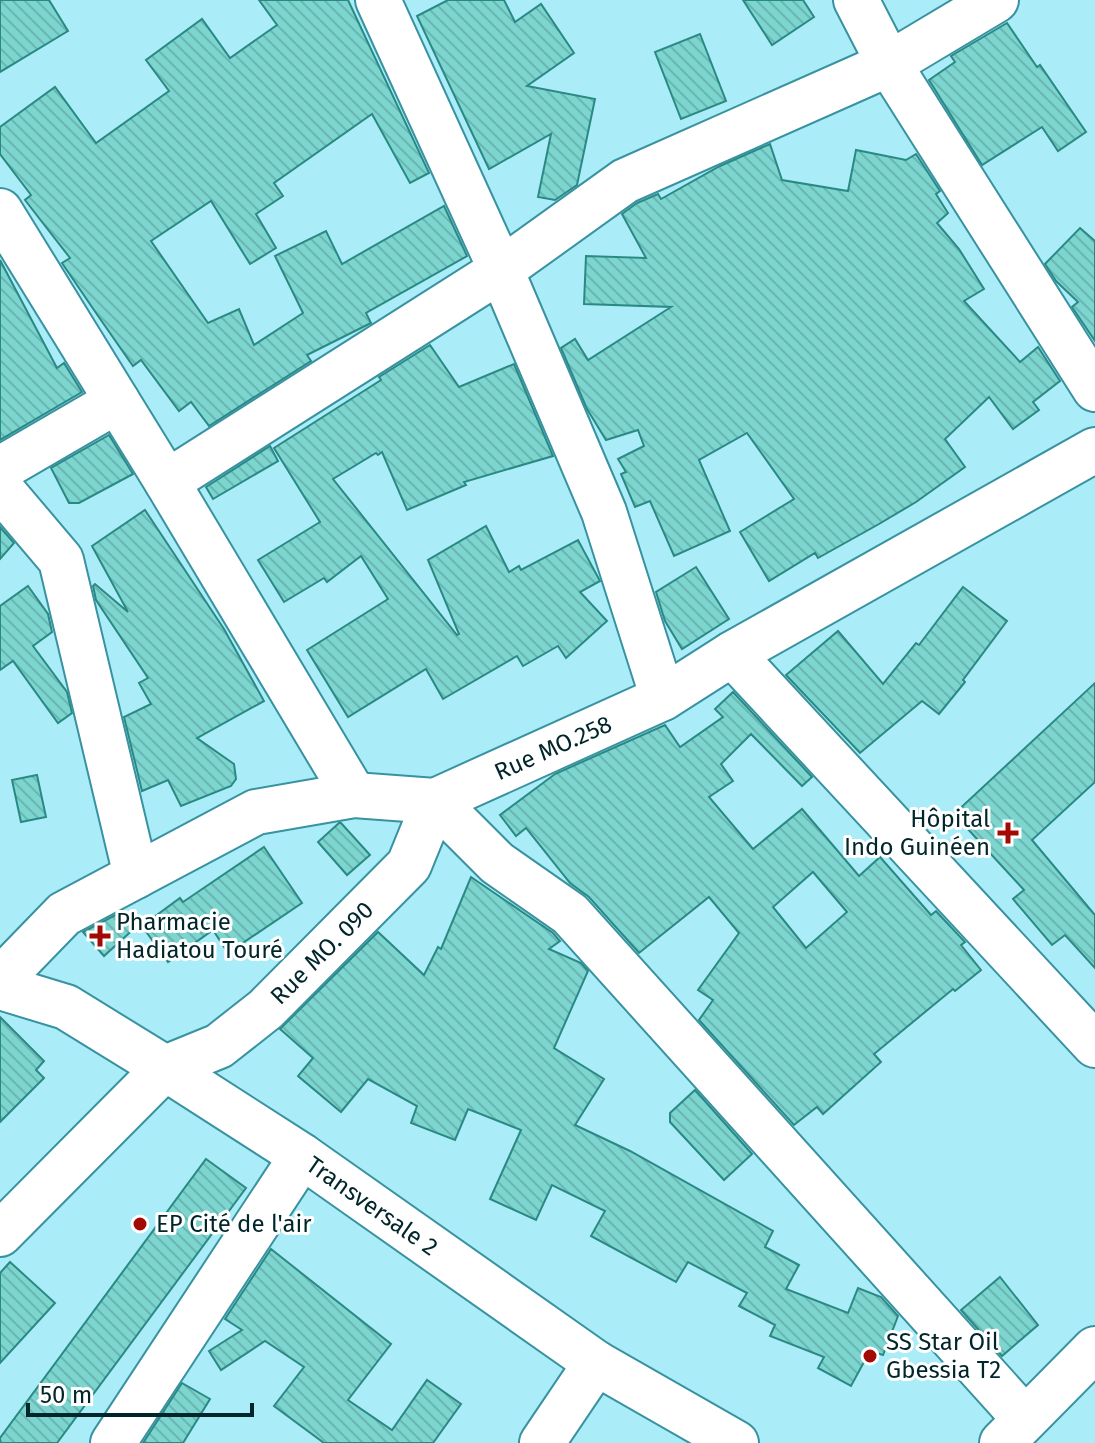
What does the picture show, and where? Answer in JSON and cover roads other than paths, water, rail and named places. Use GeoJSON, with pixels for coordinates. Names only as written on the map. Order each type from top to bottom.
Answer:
{"type":"FeatureCollection","features":[{"type":"Feature","properties":{"kind":"street"},"geometry":{"type":"LineString","coordinates":[[378,0],[501,270],[604,512],[663,698]]}},
{"type":"Feature","properties":{"kind":"street"},"geometry":{"type":"LineString","coordinates":[[856,0],[889,64],[1095,389]]}},
{"type":"Feature","properties":{"kind":"street"},"geometry":{"type":"LineString","coordinates":[[167,482],[501,270],[625,181],[889,64],[996,0]]}},
{"type":"Feature","properties":{"kind":"street"},"geometry":{"type":"LineString","coordinates":[[0,211],[354,795]]}},
{"type":"Feature","properties":{"kind":"street"},"geometry":{"type":"LineString","coordinates":[[0,469],[117,401]]}},
{"type":"Feature","properties":{"kind":"street","name":"Rue MO.258"},"geometry":{"type":"LineString","coordinates":[[0,980],[64,914],[256,812],[354,795],[435,801],[663,698],[732,654],[1095,450]]}},
{"type":"Feature","properties":{"kind":"street"},"geometry":{"type":"LineString","coordinates":[[0,488],[61,560],[136,876]]}},
{"type":"Feature","properties":{"kind":"street"},"geometry":{"type":"LineString","coordinates":[[732,654],[1095,1045]]}},
{"type":"Feature","properties":{"kind":"street"},"geometry":{"type":"LineString","coordinates":[[435,801],[497,863],[570,914],[1014,1431],[1095,1349]]}},
{"type":"Feature","properties":{"kind":"street","name":"Rue MO. 090"},"geometry":{"type":"LineString","coordinates":[[0,1234],[165,1068],[219,1046],[266,1009],[409,865],[435,801]]}},
{"type":"Feature","properties":{"kind":"street","name":"Transversale 2"},"geometry":{"type":"LineString","coordinates":[[0,987],[66,1007],[165,1068],[302,1156],[596,1363],[736,1443]]}},
{"type":"Feature","properties":{"kind":"street"},"geometry":{"type":"LineString","coordinates":[[113,1443],[302,1156]]}},
{"type":"Feature","properties":{"kind":"street"},"geometry":{"type":"LineString","coordinates":[[542,1443],[596,1363]]}},
{"type":"Feature","properties":{"kind":"place","name":"Hôpital Indo Guinéen"},"geometry":{"type":"Point","coordinates":[1008,833]}},
{"type":"Feature","properties":{"kind":"place","name":"Pharmacie Hadiatou Touré"},"geometry":{"type":"Point","coordinates":[100,936]}},
{"type":"Feature","properties":{"kind":"place","name":"EP Cité de l'air"},"geometry":{"type":"Point","coordinates":[140,1224]}},
{"type":"Feature","properties":{"kind":"place","name":"SS Star Oil Gbessia T2"},"geometry":{"type":"Point","coordinates":[870,1356]}}]}
